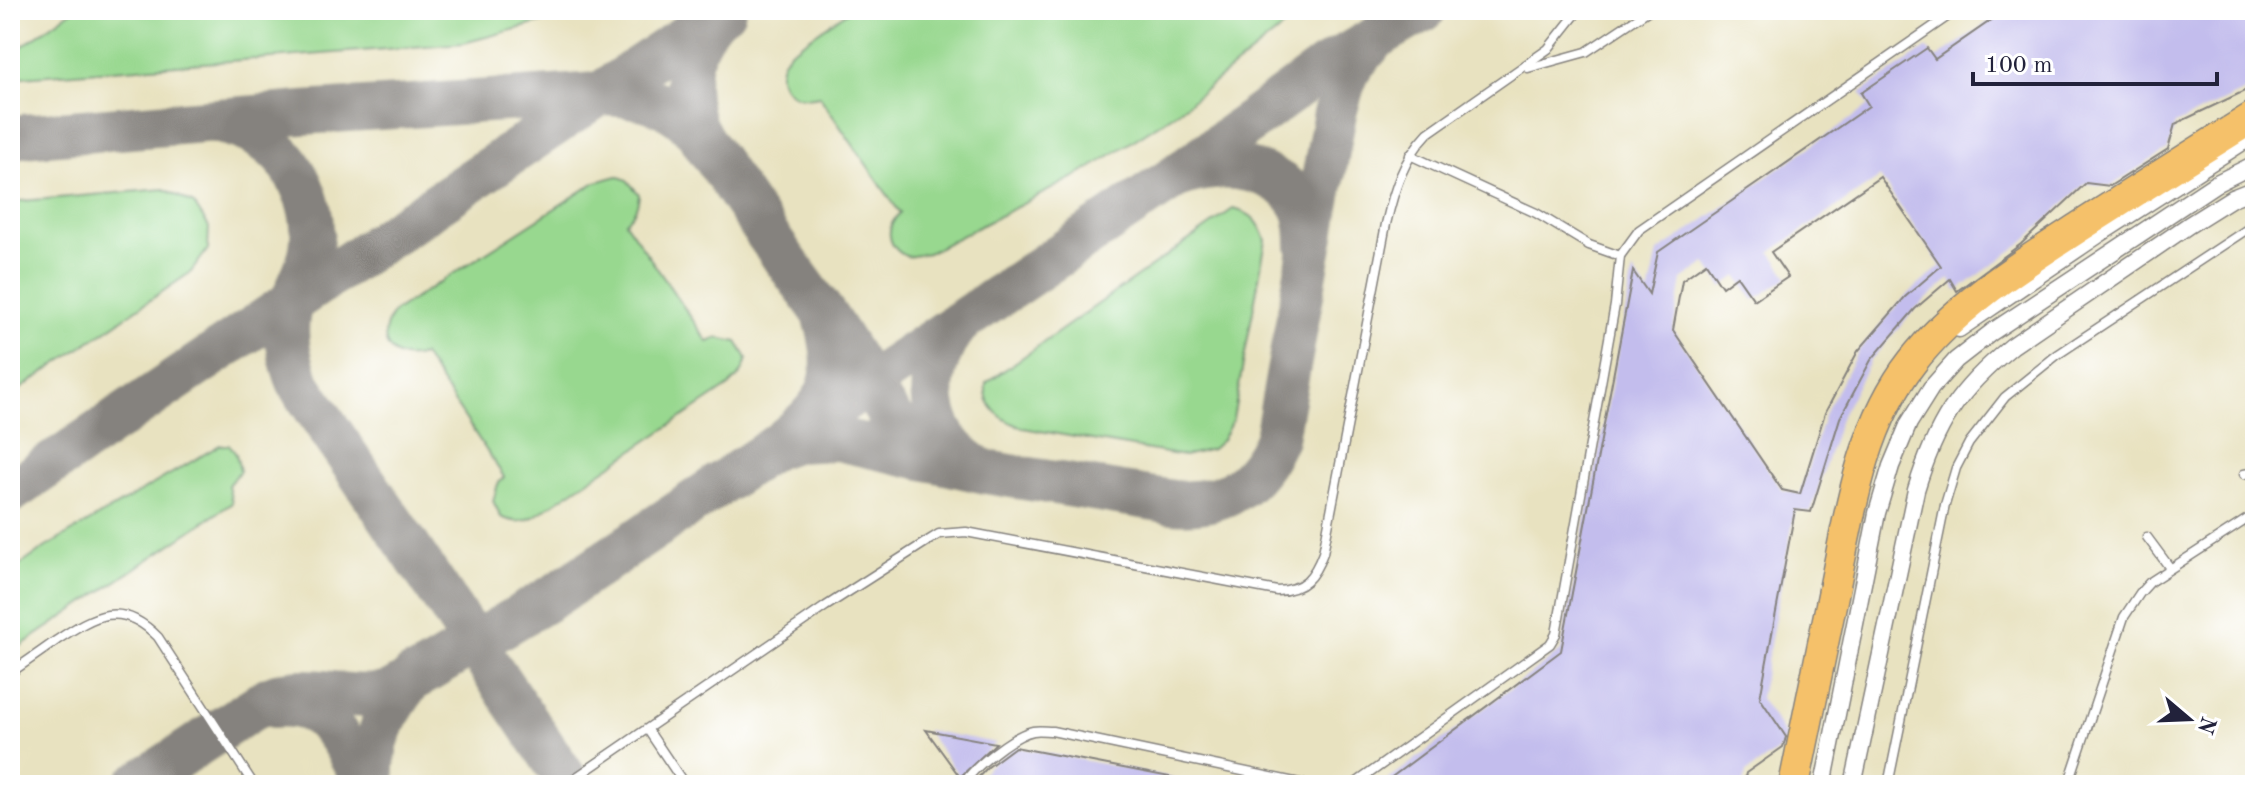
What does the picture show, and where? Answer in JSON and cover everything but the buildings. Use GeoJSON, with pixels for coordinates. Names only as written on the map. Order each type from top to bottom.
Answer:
{"type":"FeatureCollection","features":[{"type":"Feature","properties":{"kind":"highway"},"geometry":{"type":"LineString","coordinates":[[1794,785],[1849,518],[1867,451],[1884,408],[1911,363],[1938,332],[1971,303],[2033,257],[2255,116]]}},
{"type":"Feature","properties":{"kind":"street"},"geometry":{"type":"LineString","coordinates":[[1807,785],[1875,459],[1901,399],[1952,334],[2255,134]]}},
{"type":"Feature","properties":{"kind":"street"},"geometry":{"type":"LineString","coordinates":[[1823,785],[1877,513],[1891,466],[1909,423],[1931,388],[1956,360],[1992,332],[2215,184],[2255,164]]}},
{"type":"Feature","properties":{"kind":"street"},"geometry":{"type":"LineString","coordinates":[[1853,785],[1916,490],[1927,454],[1942,421],[1962,392],[2012,346],[2189,225],[2232,198],[2255,189]]}},
{"type":"Feature","properties":{"kind":"lane"},"geometry":{"type":"LineString","coordinates":[[565,785],[826,606],[939,534],[966,532],[1277,591],[1300,588],[1317,570],[1323,553],[1386,224],[1394,192],[1410,155],[1441,122],[1523,69],[1562,34],[1579,10]]}},
{"type":"Feature","properties":{"kind":"lane"},"geometry":{"type":"LineString","coordinates":[[1523,69],[1577,56],[1649,10]]}},
{"type":"Feature","properties":{"kind":"lane"},"geometry":{"type":"LineString","coordinates":[[1353,785],[1550,644],[1556,634],[1615,305],[1620,256],[1639,230],[1957,10]]}},
{"type":"Feature","properties":{"kind":"lane"},"geometry":{"type":"LineString","coordinates":[[1410,155],[1536,213],[1589,245],[1620,256]]}},
{"type":"Feature","properties":{"kind":"lane"},"geometry":{"type":"LineString","coordinates":[[1888,785],[1945,505],[1956,468],[1969,443],[1986,418],[2021,382],[2116,314],[2255,224]]}},
{"type":"Feature","properties":{"kind":"lane"},"geometry":{"type":"LineString","coordinates":[[2244,474],[2255,472]]}},
{"type":"Feature","properties":{"kind":"lane"},"geometry":{"type":"LineString","coordinates":[[2068,785],[2124,617],[2140,593],[2170,568],[2255,514]]}},
{"type":"Feature","properties":{"kind":"lane"},"geometry":{"type":"LineString","coordinates":[[2147,537],[2170,568]]}},
{"type":"Feature","properties":{"kind":"lane"},"geometry":{"type":"LineString","coordinates":[[10,673],[86,620],[103,614],[134,619],[158,637],[252,782],[240,785]]}},
{"type":"Feature","properties":{"kind":"lane"},"geometry":{"type":"LineString","coordinates":[[648,730],[685,785]]}},
{"type":"Feature","properties":{"kind":"lane"},"geometry":{"type":"LineString","coordinates":[[963,785],[974,771],[1014,738],[1033,731],[1052,731],[1309,785]]}},
{"type":"Feature","properties":{"kind":"green space"},"geometry":{"type":"Polygon","coordinates":[[[73,10],[587,10],[464,43],[10,78],[10,55],[73,10]]]}},
{"type":"Feature","properties":{"kind":"green space"},"geometry":{"type":"Polygon","coordinates":[[[850,10],[1305,10],[1176,113],[1088,170],[928,253],[908,257],[896,248],[890,237],[892,225],[900,213],[819,96],[798,96],[784,87],[781,79],[780,71],[789,52],[850,10]]]}},
{"type":"Feature","properties":{"kind":"green space"},"geometry":{"type":"Polygon","coordinates":[[[617,176],[627,180],[639,194],[635,210],[625,222],[708,342],[718,338],[737,342],[747,358],[746,363],[741,374],[729,386],[535,516],[518,521],[506,519],[501,517],[493,501],[498,484],[504,477],[423,355],[411,357],[394,353],[388,347],[385,330],[395,311],[596,182],[617,176]]]}},
{"type":"Feature","properties":{"kind":"green space"},"geometry":{"type":"Polygon","coordinates":[[[164,189],[194,204],[209,227],[208,249],[191,272],[10,396],[10,202],[164,189]]]}},
{"type":"Feature","properties":{"kind":"green space"},"geometry":{"type":"Polygon","coordinates":[[[1233,209],[1254,219],[1266,240],[1233,419],[1222,440],[1212,449],[1184,456],[1023,428],[996,412],[988,399],[986,383],[1233,209]]]}},
{"type":"Feature","properties":{"kind":"green space"},"geometry":{"type":"Polygon","coordinates":[[[220,445],[229,445],[236,454],[240,471],[228,485],[232,503],[10,653],[10,572],[46,547],[220,445]]]}},
{"type":"Feature","properties":{"kind":"taxiway"},"geometry":{"type":"LineString","coordinates":[[10,492],[724,10]]}},
{"type":"Feature","properties":{"kind":"taxiway"},"geometry":{"type":"LineString","coordinates":[[136,785],[269,698],[299,691],[361,695],[392,692],[557,594],[1175,177],[1324,68],[1424,10]]}},
{"type":"Feature","properties":{"kind":"taxiway"},"geometry":{"type":"LineString","coordinates":[[713,18],[693,51],[688,75],[688,101],[696,129],[823,312],[899,429],[915,447],[937,459]]}},
{"type":"Feature","properties":{"kind":"taxiway"},"geometry":{"type":"LineString","coordinates":[[824,314],[833,359],[827,392],[808,419],[774,448],[794,441],[837,439],[986,472],[1173,502],[1223,496],[1248,480],[1276,438],[1335,113],[1347,71],[1369,46]]}},
{"type":"Feature","properties":{"kind":"taxiway"},"geometry":{"type":"LineString","coordinates":[[10,137],[302,113],[599,94],[654,102],[677,114],[699,134]]}},
{"type":"Feature","properties":{"kind":"taxiway"},"geometry":{"type":"LineString","coordinates":[[218,122],[249,132],[272,146],[293,171],[307,201],[311,217],[311,249],[287,322],[290,355],[300,386],[570,785]]}},
{"type":"Feature","properties":{"kind":"taxiway"},"geometry":{"type":"LineString","coordinates":[[1181,175],[1196,170],[1231,168],[1266,175],[1281,183],[1303,209],[1308,246]]}},
{"type":"Feature","properties":{"kind":"taxiway"},"geometry":{"type":"LineString","coordinates":[[958,324],[945,343],[937,363],[933,402],[938,422],[947,439],[961,455],[980,469]]}},
{"type":"Feature","properties":{"kind":"taxiway"},"geometry":{"type":"LineString","coordinates":[[373,785],[377,739],[395,702],[413,677]]}},
{"type":"Feature","properties":{"kind":"taxiway"},"geometry":{"type":"LineString","coordinates":[[274,706],[309,710],[321,718],[341,740],[367,785]]}}]}
